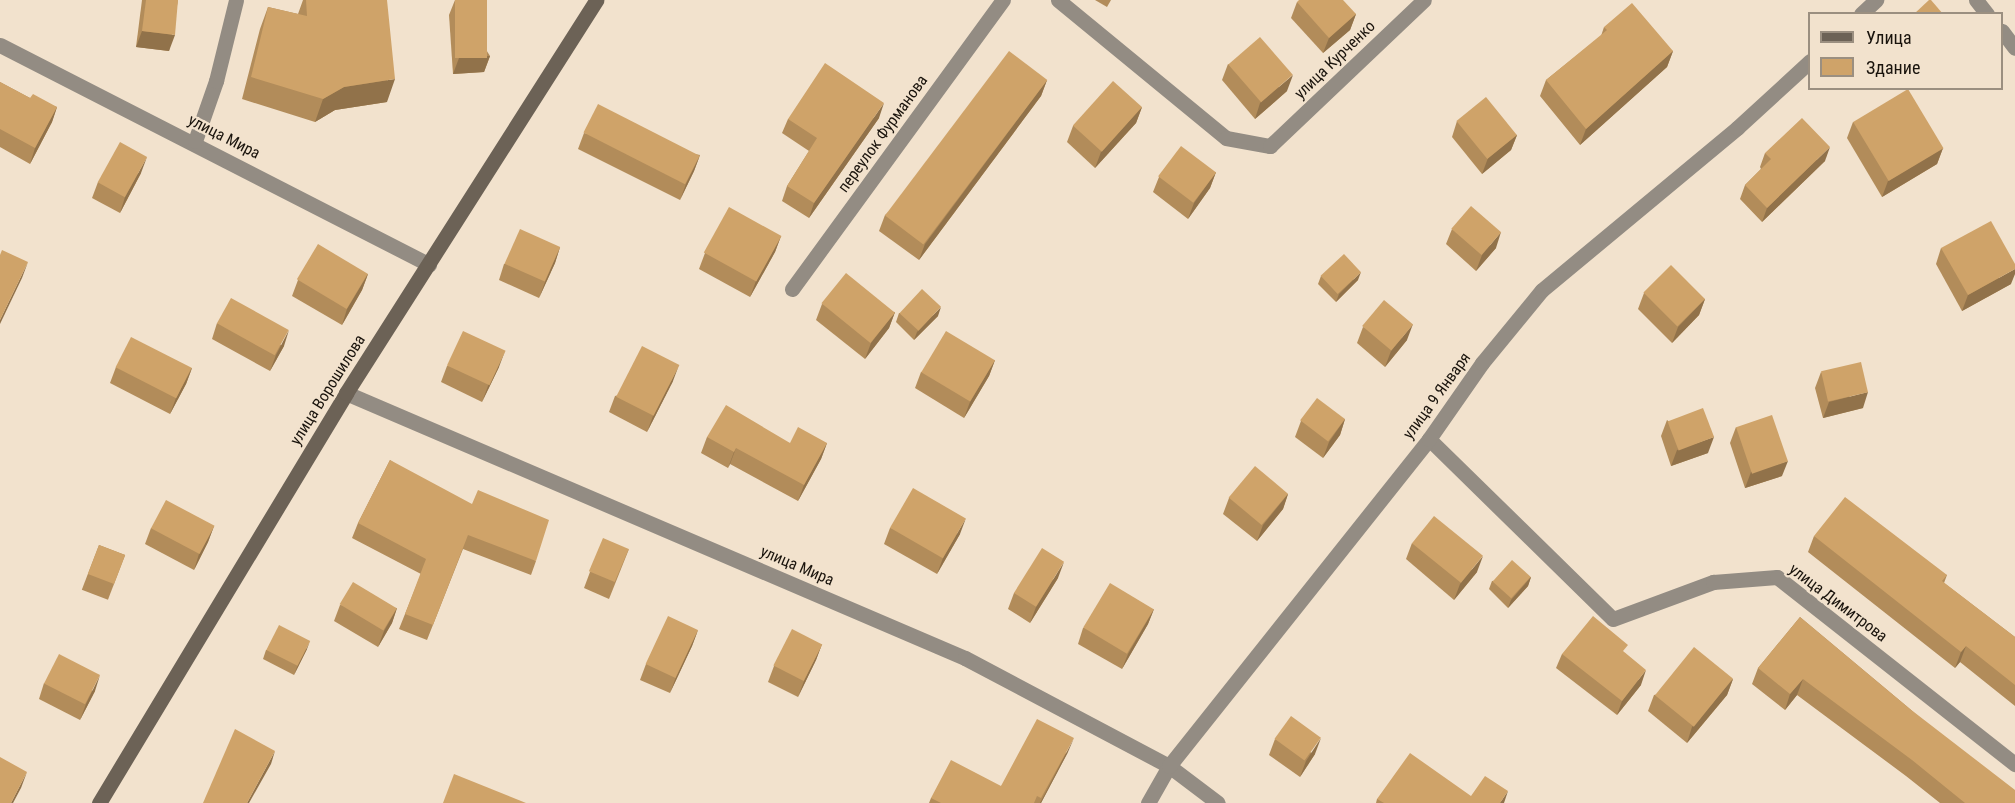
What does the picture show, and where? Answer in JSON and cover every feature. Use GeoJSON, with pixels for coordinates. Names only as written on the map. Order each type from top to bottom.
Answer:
{"type":"FeatureCollection","features":[{"type":"Feature","properties":{"kind":"main road","name":"улица Ворошилова"},"geometry":{"type":"LineString","coordinates":[[99,803],[346,393],[596,0]]}},
{"type":"Feature","properties":{"kind":"street"},"geometry":{"type":"LineString","coordinates":[[195,141],[216,81],[236,0]]}},
{"type":"Feature","properties":{"kind":"street","name":"переулок Фурманова"},"geometry":{"type":"LineString","coordinates":[[792,289],[1003,0]]}},
{"type":"Feature","properties":{"kind":"street","name":"улица Курченко"},"geometry":{"type":"LineString","coordinates":[[1058,0],[1226,138],[1270,147],[1424,0]]}},
{"type":"Feature","properties":{"kind":"street"},"geometry":{"type":"LineString","coordinates":[[1863,12],[1876,0]]}},
{"type":"Feature","properties":{"kind":"street"},"geometry":{"type":"LineString","coordinates":[[1976,0],[1985,12]]}},
{"type":"Feature","properties":{"kind":"street"},"geometry":{"type":"LineString","coordinates":[[2003,33],[2015,48]]}},
{"type":"Feature","properties":{"kind":"street","name":"улица Мира"},"geometry":{"type":"LineString","coordinates":[[0,45],[195,141],[429,265]]}},
{"type":"Feature","properties":{"kind":"street","name":"улица 9 Января"},"geometry":{"type":"LineString","coordinates":[[1148,803],[1168,766],[1429,439],[1482,363],[1542,290],[1737,128],[1808,62]]}},
{"type":"Feature","properties":{"kind":"street","name":"улица Мира"},"geometry":{"type":"LineString","coordinates":[[346,393],[965,658],[1168,766],[1218,803]]}},
{"type":"Feature","properties":{"kind":"street","name":"улица Димитрова"},"geometry":{"type":"LineString","coordinates":[[1429,439],[1613,619],[1713,582],[1777,577],[2015,764]]}},
{"type":"Feature","properties":{"kind":"building"},"geometry":{"type":"Polygon","coordinates":[[[146,0],[178,0],[175,35],[142,31],[146,0]]]}},
{"type":"Feature","properties":{"kind":"building"},"geometry":{"type":"Polygon","coordinates":[[[306,0],[387,0],[395,79],[344,87],[323,99],[251,77],[268,7],[307,16],[306,0]]]}},
{"type":"Feature","properties":{"kind":"building"},"geometry":{"type":"Polygon","coordinates":[[[455,0],[487,0],[487,58],[455,58],[455,0]]]}},
{"type":"Feature","properties":{"kind":"building"},"geometry":{"type":"Polygon","coordinates":[[[1299,0],[1343,0],[1356,14],[1329,38],[1297,2],[1299,0]]]}},
{"type":"Feature","properties":{"kind":"building"},"geometry":{"type":"Polygon","coordinates":[[[1931,0],[1941,12],[1916,12],[1931,0]]]}},
{"type":"Feature","properties":{"kind":"building"},"geometry":{"type":"Polygon","coordinates":[[[1632,3],[1673,51],[1586,129],[1546,80],[1607,30],[1604,27],[1632,3]]]}},
{"type":"Feature","properties":{"kind":"building"},"geometry":{"type":"Polygon","coordinates":[[[1260,37],[1293,75],[1261,102],[1228,65],[1260,37]]]}},
{"type":"Feature","properties":{"kind":"building"},"geometry":{"type":"Polygon","coordinates":[[[1009,51],[1047,80],[923,244],[885,216],[1009,51]]]}},
{"type":"Feature","properties":{"kind":"building"},"geometry":{"type":"Polygon","coordinates":[[[825,63],[884,103],[814,203],[787,186],[817,138],[788,119],[825,63]]]}},
{"type":"Feature","properties":{"kind":"building"},"geometry":{"type":"Polygon","coordinates":[[[1113,81],[1142,107],[1102,152],[1073,126],[1113,81]]]}},
{"type":"Feature","properties":{"kind":"building"},"geometry":{"type":"Polygon","coordinates":[[[0,82],[30,98],[33,94],[57,107],[35,148],[0,129],[0,82]]]}},
{"type":"Feature","properties":{"kind":"building"},"geometry":{"type":"Polygon","coordinates":[[[1909,90],[1944,148],[1889,181],[1853,122],[1909,90]]]}},
{"type":"Feature","properties":{"kind":"building"},"geometry":{"type":"Polygon","coordinates":[[[1486,97],[1517,135],[1487,159],[1456,121],[1486,97]]]}},
{"type":"Feature","properties":{"kind":"building"},"geometry":{"type":"Polygon","coordinates":[[[598,104],[700,156],[685,184],[583,133],[598,104]]]}},
{"type":"Feature","properties":{"kind":"building"},"geometry":{"type":"Polygon","coordinates":[[[1802,118],[1830,147],[1767,208],[1745,185],[1771,159],[1765,153],[1802,118]]]}},
{"type":"Feature","properties":{"kind":"building"},"geometry":{"type":"Polygon","coordinates":[[[120,142],[147,157],[125,197],[98,182],[120,142]]]}},
{"type":"Feature","properties":{"kind":"building"},"geometry":{"type":"Polygon","coordinates":[[[1181,146],[1216,172],[1193,203],[1158,176],[1181,146]]]}},
{"type":"Feature","properties":{"kind":"building"},"geometry":{"type":"Polygon","coordinates":[[[1471,206],[1501,232],[1482,255],[1451,229],[1471,206]]]}},
{"type":"Feature","properties":{"kind":"building"},"geometry":{"type":"Polygon","coordinates":[[[729,207],[781,236],[756,282],[704,252],[729,207]]]}},
{"type":"Feature","properties":{"kind":"building"},"geometry":{"type":"Polygon","coordinates":[[[1991,221],[2015,264],[2015,269],[1968,295],[1941,248],[1991,221]]]}},
{"type":"Feature","properties":{"kind":"building"},"geometry":{"type":"Polygon","coordinates":[[[520,229],[560,247],[545,282],[505,264],[520,229]]]}},
{"type":"Feature","properties":{"kind":"building"},"geometry":{"type":"Polygon","coordinates":[[[318,244],[368,274],[347,309],[297,279],[318,244]]]}},
{"type":"Feature","properties":{"kind":"building"},"geometry":{"type":"Polygon","coordinates":[[[2,250],[28,262],[0,320],[0,255],[2,250]]]}},
{"type":"Feature","properties":{"kind":"building"},"geometry":{"type":"Polygon","coordinates":[[[1344,254],[1361,272],[1338,294],[1321,276],[1344,254]]]}},
{"type":"Feature","properties":{"kind":"building"},"geometry":{"type":"Polygon","coordinates":[[[1671,265],[1705,299],[1677,327],[1643,293],[1671,265]]]}},
{"type":"Feature","properties":{"kind":"building"},"geometry":{"type":"Polygon","coordinates":[[[846,273],[895,313],[870,343],[821,303],[846,273]]]}},
{"type":"Feature","properties":{"kind":"building"},"geometry":{"type":"Polygon","coordinates":[[[922,289],[941,307],[919,331],[899,313],[922,289]]]}},
{"type":"Feature","properties":{"kind":"building"},"geometry":{"type":"Polygon","coordinates":[[[231,298],[289,330],[275,355],[217,323],[231,298]]]}},
{"type":"Feature","properties":{"kind":"building"},"geometry":{"type":"Polygon","coordinates":[[[1384,300],[1413,324],[1391,350],[1362,326],[1384,300]]]}},
{"type":"Feature","properties":{"kind":"building"},"geometry":{"type":"Polygon","coordinates":[[[463,331],[506,351],[490,385],[447,365],[463,331]]]}},
{"type":"Feature","properties":{"kind":"building"},"geometry":{"type":"Polygon","coordinates":[[[946,331],[995,360],[970,402],[921,372],[946,331]]]}},
{"type":"Feature","properties":{"kind":"building"},"geometry":{"type":"Polygon","coordinates":[[[131,337],[192,368],[176,398],[116,367],[131,337]]]}},
{"type":"Feature","properties":{"kind":"building"},"geometry":{"type":"Polygon","coordinates":[[[642,346],[679,365],[654,416],[616,397],[642,346]]]}},
{"type":"Feature","properties":{"kind":"building"},"geometry":{"type":"Polygon","coordinates":[[[1861,362],[1868,392],[1828,401],[1821,371],[1861,362]]]}},
{"type":"Feature","properties":{"kind":"building"},"geometry":{"type":"Polygon","coordinates":[[[1317,398],[1345,419],[1328,441],[1300,420],[1317,398]]]}},
{"type":"Feature","properties":{"kind":"building"},"geometry":{"type":"Polygon","coordinates":[[[726,405],[790,443],[798,427],[827,443],[804,485],[736,448],[734,452],[707,437],[726,405]]]}},
{"type":"Feature","properties":{"kind":"building"},"geometry":{"type":"Polygon","coordinates":[[[1703,408],[1714,437],[1679,451],[1668,422],[1703,408]]]}},
{"type":"Feature","properties":{"kind":"building"},"geometry":{"type":"Polygon","coordinates":[[[1772,415],[1788,461],[1752,474],[1736,427],[1772,415]]]}},
{"type":"Feature","properties":{"kind":"building"},"geometry":{"type":"Polygon","coordinates":[[[390,460],[472,504],[478,490],[549,520],[536,561],[468,535],[433,625],[405,614],[426,559],[358,523],[390,460]]]}},
{"type":"Feature","properties":{"kind":"building"},"geometry":{"type":"Polygon","coordinates":[[[1255,466],[1288,494],[1262,525],[1229,497],[1255,466]]]}},
{"type":"Feature","properties":{"kind":"building"},"geometry":{"type":"Polygon","coordinates":[[[913,488],[966,518],[943,558],[890,528],[913,488]]]}},
{"type":"Feature","properties":{"kind":"building"},"geometry":{"type":"Polygon","coordinates":[[[1845,497],[1947,575],[1942,581],[2015,637],[2015,685],[1966,646],[1961,652],[1814,536],[1845,497]]]}},
{"type":"Feature","properties":{"kind":"building"},"geometry":{"type":"Polygon","coordinates":[[[166,500],[215,526],[200,554],[151,528],[166,500]]]}},
{"type":"Feature","properties":{"kind":"building"},"geometry":{"type":"Polygon","coordinates":[[[1434,516],[1483,556],[1461,583],[1412,543],[1434,516]]]}},
{"type":"Feature","properties":{"kind":"building"},"geometry":{"type":"Polygon","coordinates":[[[603,538],[629,549],[615,582],[589,571],[603,538]]]}},
{"type":"Feature","properties":{"kind":"building"},"geometry":{"type":"Polygon","coordinates":[[[99,545],[125,555],[114,584],[88,574],[99,545]]]}},
{"type":"Feature","properties":{"kind":"building"},"geometry":{"type":"Polygon","coordinates":[[[1042,548],[1064,562],[1036,607],[1014,593],[1042,548]]]}},
{"type":"Feature","properties":{"kind":"building"},"geometry":{"type":"Polygon","coordinates":[[[1512,560],[1531,577],[1511,598],[1493,582],[1512,560]]]}},
{"type":"Feature","properties":{"kind":"building"},"geometry":{"type":"Polygon","coordinates":[[[353,582],[397,608],[383,631],[340,604],[353,582]]]}},
{"type":"Feature","properties":{"kind":"building"},"geometry":{"type":"Polygon","coordinates":[[[1110,583],[1154,609],[1127,654],[1083,628],[1110,583]]]}},
{"type":"Feature","properties":{"kind":"building"},"geometry":{"type":"Polygon","coordinates":[[[668,616],[698,630],[676,678],[646,664],[668,616]]]}},
{"type":"Feature","properties":{"kind":"building"},"geometry":{"type":"Polygon","coordinates":[[[1593,616],[1628,645],[1623,651],[1646,670],[1622,701],[1562,654],[1593,616]]]}},
{"type":"Feature","properties":{"kind":"building"},"geometry":{"type":"Polygon","coordinates":[[[1800,617],[1910,709],[2015,790],[2015,803],[1965,803],[1912,760],[1803,679],[1790,694],[1758,668],[1800,617]]]}},
{"type":"Feature","properties":{"kind":"building"},"geometry":{"type":"Polygon","coordinates":[[[279,625],[310,641],[297,666],[266,650],[279,625]]]}},
{"type":"Feature","properties":{"kind":"building"},"geometry":{"type":"Polygon","coordinates":[[[792,629],[822,644],[804,681],[773,666],[792,629]]]}},
{"type":"Feature","properties":{"kind":"building"},"geometry":{"type":"Polygon","coordinates":[[[1694,647],[1733,678],[1694,727],[1655,695],[1694,647]]]}},
{"type":"Feature","properties":{"kind":"building"},"geometry":{"type":"Polygon","coordinates":[[[59,654],[100,675],[85,704],[44,683],[59,654]]]}},
{"type":"Feature","properties":{"kind":"building"},"geometry":{"type":"Polygon","coordinates":[[[1291,716],[1321,738],[1304,760],[1275,739],[1291,716]]]}},
{"type":"Feature","properties":{"kind":"building"},"geometry":{"type":"Polygon","coordinates":[[[1037,719],[1074,738],[1041,798],[1037,796],[1034,803],[941,803],[931,798],[951,760],[1001,786],[1037,719]]]}},
{"type":"Feature","properties":{"kind":"building"},"geometry":{"type":"Polygon","coordinates":[[[235,729],[275,751],[247,803],[203,803],[235,729]]]}},
{"type":"Feature","properties":{"kind":"building"},"geometry":{"type":"Polygon","coordinates":[[[1410,753],[1471,796],[1485,776],[1508,791],[1500,803],[1384,803],[1377,799],[1410,753]]]}},
{"type":"Feature","properties":{"kind":"building"},"geometry":{"type":"Polygon","coordinates":[[[0,757],[27,772],[11,803],[0,803],[0,757]]]}},
{"type":"Feature","properties":{"kind":"building"},"geometry":{"type":"Polygon","coordinates":[[[454,774],[526,803],[443,803],[454,774]]]}}]}
